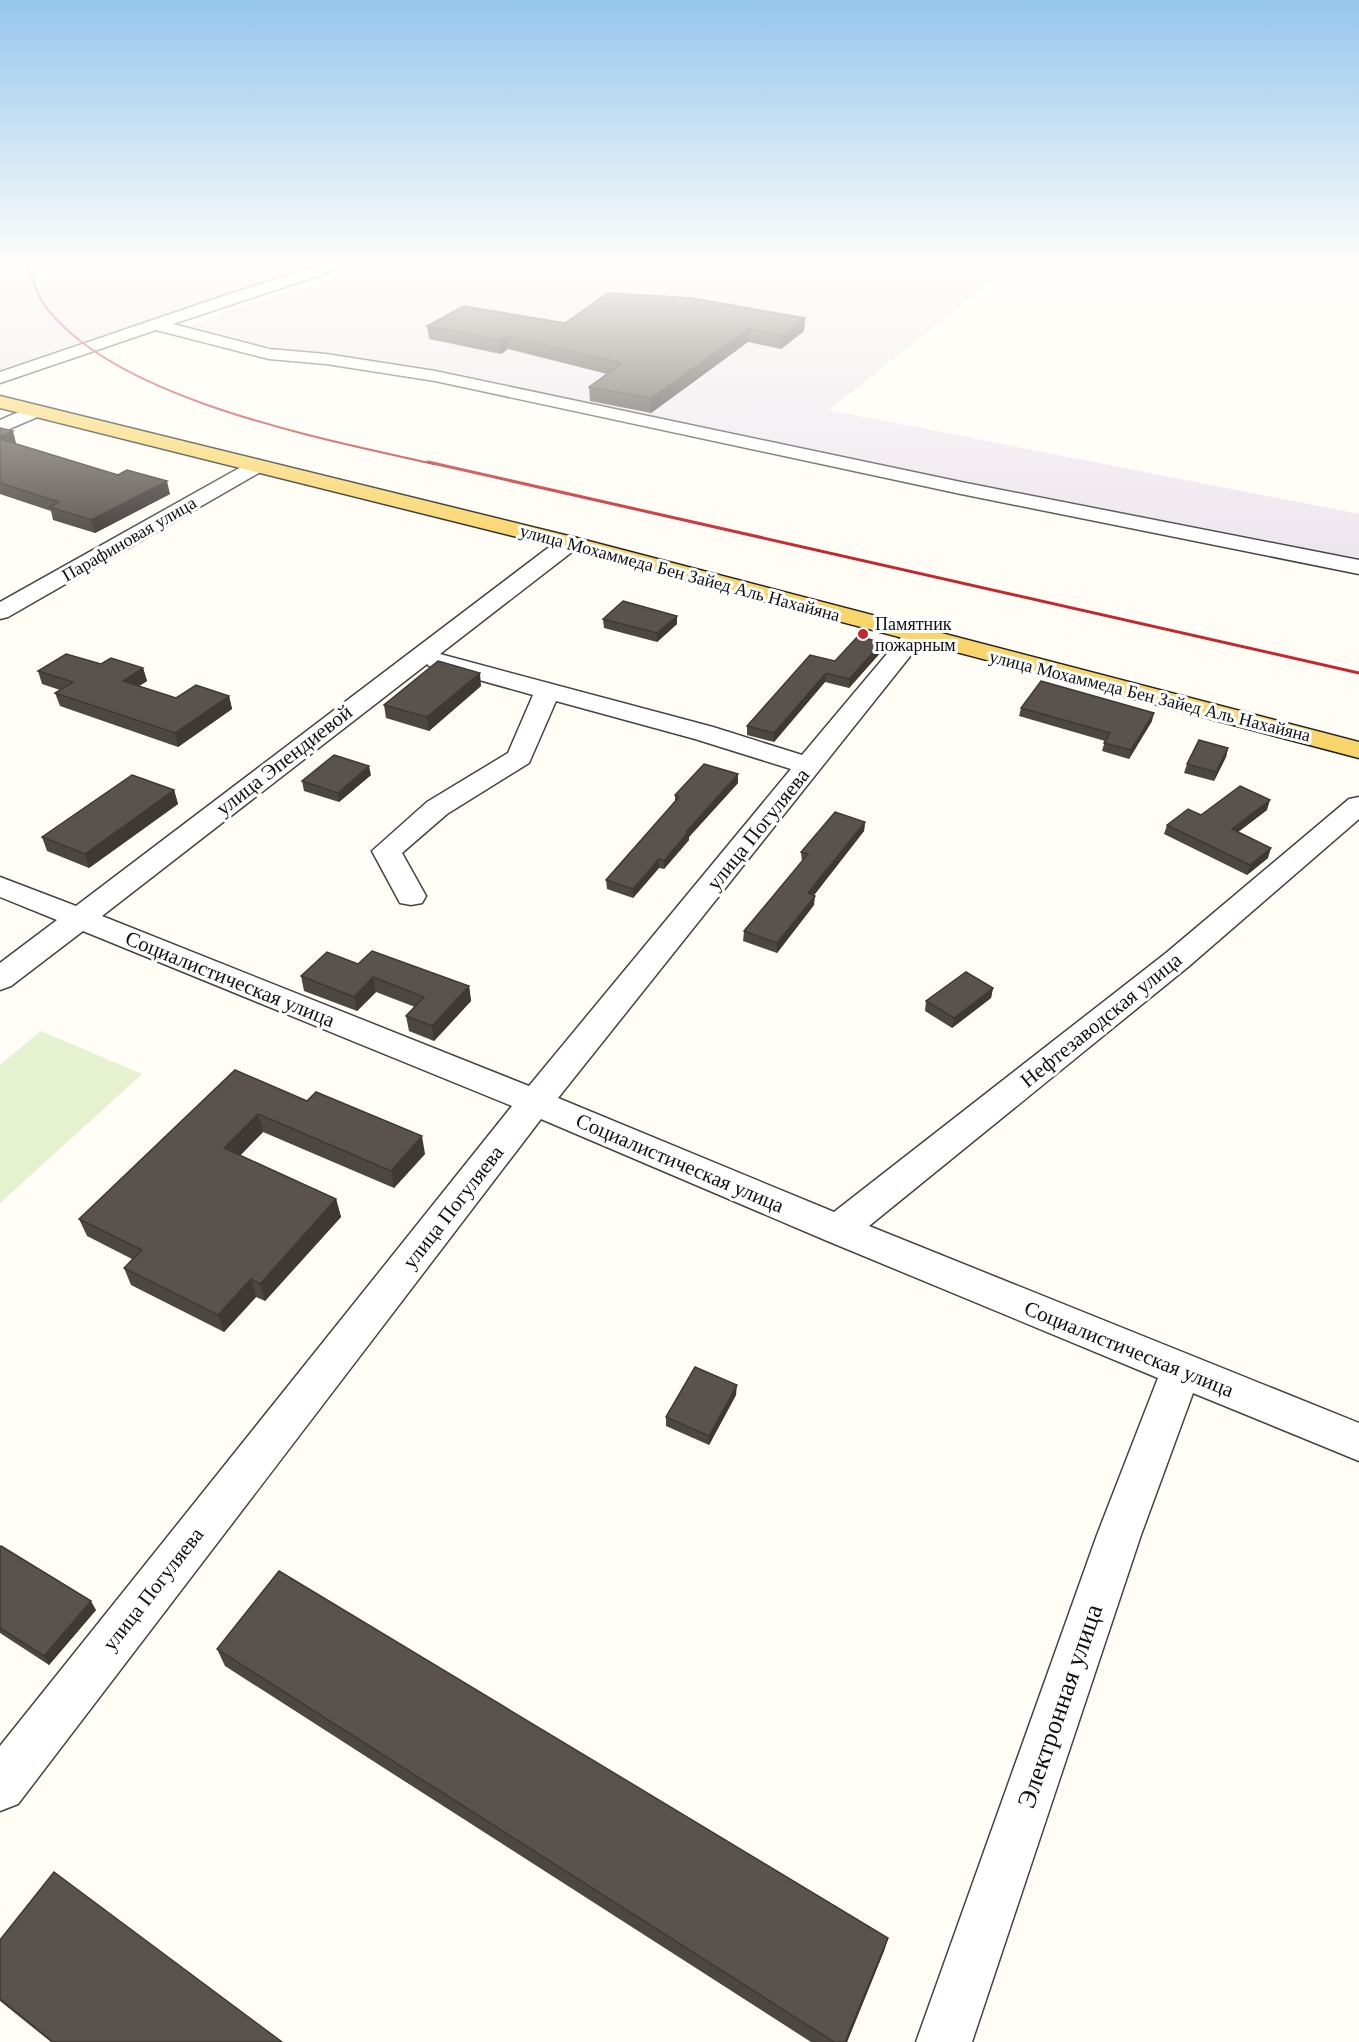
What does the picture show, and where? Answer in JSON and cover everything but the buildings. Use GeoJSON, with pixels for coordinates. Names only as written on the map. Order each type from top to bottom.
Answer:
{"type":"FeatureCollection","features":[{"type":"Feature","properties":{"kind":"main road","name":"улица Мохаммеда Бен Зайед Аль Нахайяна"},"geometry":{"type":"LineString","coordinates":[[0,402],[569,543],[1359,750]]}},
{"type":"Feature","properties":{"kind":"street"},"geometry":{"type":"LineString","coordinates":[[0,378],[52,360]]}},
{"type":"Feature","properties":{"kind":"street"},"geometry":{"type":"LineString","coordinates":[[334,360],[435,376],[950,485],[1359,567]]}},
{"type":"Feature","properties":{"kind":"street"},"geometry":{"type":"LineString","coordinates":[[0,427],[35,411]]}},
{"type":"Feature","properties":{"kind":"street","name":"Парафиновая улица"},"geometry":{"type":"LineString","coordinates":[[0,612],[257,466]]}},
{"type":"Feature","properties":{"kind":"street","name":"улица Эпендиевой"},"geometry":{"type":"LineString","coordinates":[[0,979],[569,543]]}},
{"type":"Feature","properties":{"kind":"street","name":"улица Погуляева"},"geometry":{"type":"LineString","coordinates":[[0,1786],[535,1102],[915,635]]}},
{"type":"Feature","properties":{"kind":"street"},"geometry":{"type":"LineString","coordinates":[[420,656],[704,733],[808,766]]}},
{"type":"Feature","properties":{"kind":"street"},"geometry":{"type":"LineString","coordinates":[[411,896],[387,851],[436,808],[520,757],[547,692]]}},
{"type":"Feature","properties":{"kind":"street","name":"Нефтезаводская улица"},"geometry":{"type":"LineString","coordinates":[[838,1230],[1177,960],[1359,805]]}},
{"type":"Feature","properties":{"kind":"street","name":"Социалистическая улица"},"geometry":{"type":"LineString","coordinates":[[0,886],[535,1102],[838,1230],[1359,1442]]}},
{"type":"Feature","properties":{"kind":"street","name":"Электронная улица"},"geometry":{"type":"LineString","coordinates":[[944,2042],[1119,1535],[1181,1371]]}},
{"type":"Feature","properties":{"kind":"shaded area"},"geometry":{"type":"Polygon","coordinates":[[[0,360],[33,360],[0,371],[0,360]]]}},
{"type":"Feature","properties":{"kind":"shaded area"},"geometry":{"type":"Polygon","coordinates":[[[369,360],[892,360],[829,410],[1359,514],[1359,560],[815,457],[369,360]]]}},
{"type":"Feature","properties":{"kind":"green space"},"geometry":{"type":"Polygon","coordinates":[[[41,1031],[142,1074],[0,1203],[0,1065],[41,1031]]]}},
{"type":"Feature","properties":{"kind":"railway"},"geometry":{"type":"LineString","coordinates":[[110,360],[167,390],[222,410],[336,442],[434,464]]}},
{"type":"Feature","properties":{"kind":"railway"},"geometry":{"type":"LineString","coordinates":[[428,462],[1359,673]]}},
{"type":"Feature","properties":{"kind":"place","name":"Памятник пожарным"},"geometry":{"type":"Point","coordinates":[863,634]}}]}
